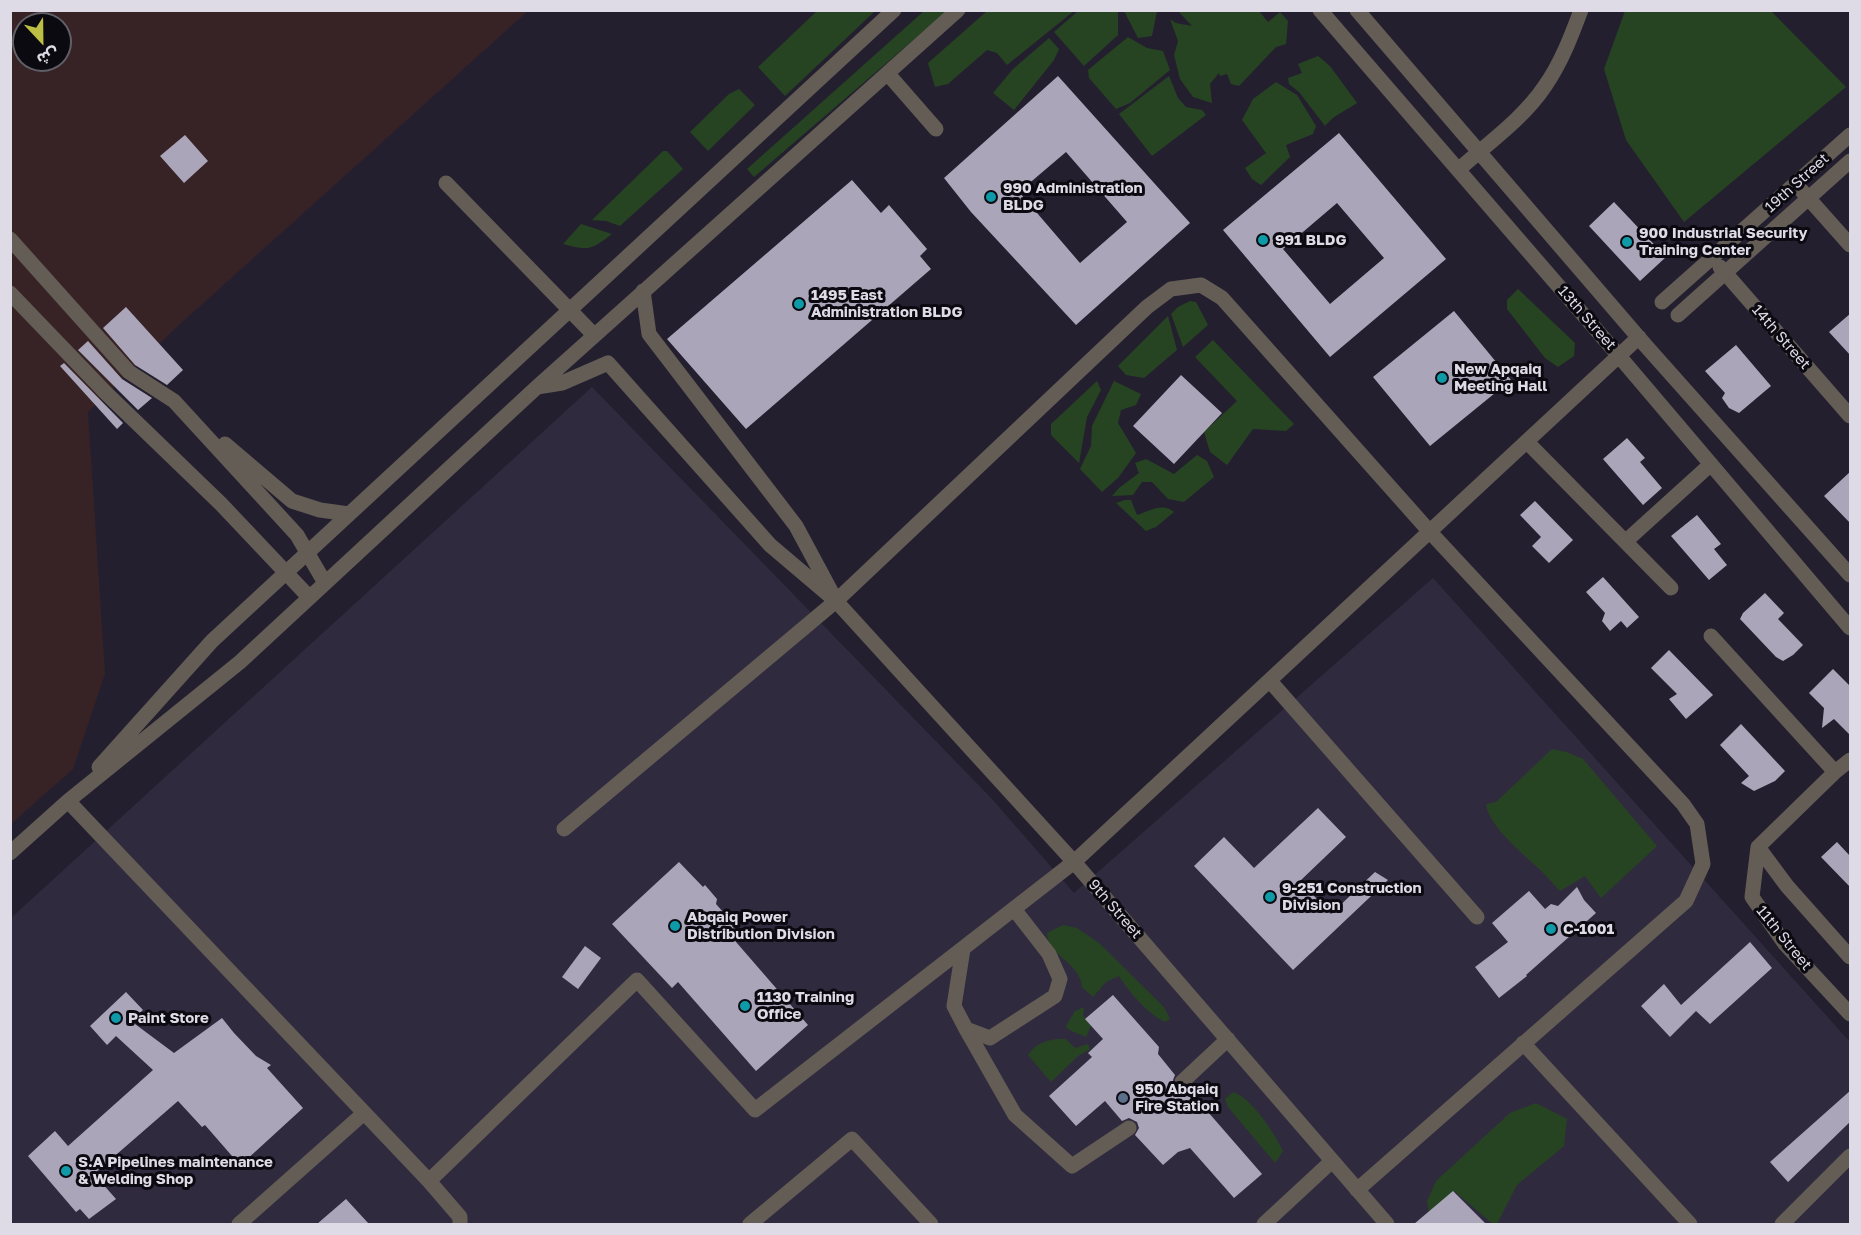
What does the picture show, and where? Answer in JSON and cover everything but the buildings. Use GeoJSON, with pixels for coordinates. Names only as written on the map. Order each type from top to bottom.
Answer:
{"type":"FeatureCollection","features":[{"type":"Feature","properties":{"kind":"street"},"geometry":{"type":"LineString","coordinates":[[68,801],[212,640],[894,10]]}},
{"type":"Feature","properties":{"kind":"street"},"geometry":{"type":"LineString","coordinates":[[10,854],[68,801],[240,662],[537,387],[958,10]]}},
{"type":"Feature","properties":{"kind":"street","name":"13th Street"},"geometry":{"type":"LineString","coordinates":[[1320,10],[1851,628]]}},
{"type":"Feature","properties":{"kind":"street","name":"13th Street"},"geometry":{"type":"LineString","coordinates":[[1357,10],[1639,337],[1851,575]]}},
{"type":"Feature","properties":{"kind":"street"},"geometry":{"type":"LineString","coordinates":[[1458,170],[1526,110],[1545,87],[1563,57],[1581,10]]}},
{"type":"Feature","properties":{"kind":"street"},"geometry":{"type":"LineString","coordinates":[[888,74],[936,129]]}},
{"type":"Feature","properties":{"kind":"street","name":"19th Street"},"geometry":{"type":"LineString","coordinates":[[1662,302],[1851,135]]}},
{"type":"Feature","properties":{"kind":"street","name":"19th Street"},"geometry":{"type":"LineString","coordinates":[[1678,315],[1851,161]]}},
{"type":"Feature","properties":{"kind":"street"},"geometry":{"type":"LineString","coordinates":[[446,183],[594,336]]}},
{"type":"Feature","properties":{"kind":"street"},"geometry":{"type":"LineString","coordinates":[[1796,184],[1851,245]]}},
{"type":"Feature","properties":{"kind":"street"},"geometry":{"type":"LineString","coordinates":[[10,239],[129,372],[174,401],[292,501],[320,510],[349,514]]}},
{"type":"Feature","properties":{"kind":"street","name":"14th Street"},"geometry":{"type":"LineString","coordinates":[[1712,258],[1851,416]]}},
{"type":"Feature","properties":{"kind":"street"},"geometry":{"type":"LineString","coordinates":[[564,828],[836,601],[1148,307],[1171,289],[1201,285],[1222,298],[1430,532],[1683,804],[1697,824],[1702,864],[1686,901],[1357,1190]]}},
{"type":"Feature","properties":{"kind":"street"},"geometry":{"type":"LineString","coordinates":[[643,291],[649,334],[796,526],[836,601]]}},
{"type":"Feature","properties":{"kind":"street"},"geometry":{"type":"LineString","coordinates":[[10,293],[107,394],[221,504],[309,597]]}},
{"type":"Feature","properties":{"kind":"street"},"geometry":{"type":"LineString","coordinates":[[429,1181],[637,980],[754,1110],[1074,862],[1639,337]]}},
{"type":"Feature","properties":{"kind":"street"},"geometry":{"type":"LineString","coordinates":[[537,387],[561,383],[608,363],[770,545],[836,601]]}},
{"type":"Feature","properties":{"kind":"street"},"geometry":{"type":"LineString","coordinates":[[174,401],[297,535],[325,583]]}},
{"type":"Feature","properties":{"kind":"street"},"geometry":{"type":"LineString","coordinates":[[1527,442],[1671,588]]}},
{"type":"Feature","properties":{"kind":"street"},"geometry":{"type":"LineString","coordinates":[[1626,541],[1711,464]]}},
{"type":"Feature","properties":{"kind":"street","name":"9th Street"},"geometry":{"type":"LineString","coordinates":[[836,601],[1074,862],[1357,1190],[1382,1223]]}},
{"type":"Feature","properties":{"kind":"street"},"geometry":{"type":"LineString","coordinates":[[1712,636],[1835,772]]}},
{"type":"Feature","properties":{"kind":"street"},"geometry":{"type":"LineString","coordinates":[[1270,681],[1477,917]]}},
{"type":"Feature","properties":{"kind":"street"},"geometry":{"type":"LineString","coordinates":[[1851,760],[1835,772],[1758,847],[1787,886],[1851,957]]}},
{"type":"Feature","properties":{"kind":"street"},"geometry":{"type":"LineString","coordinates":[[68,801],[429,1181],[460,1218],[460,1224]]}},
{"type":"Feature","properties":{"kind":"street","name":"11th Street"},"geometry":{"type":"LineString","coordinates":[[1758,847],[1752,897],[1785,944],[1851,1014]]}},
{"type":"Feature","properties":{"kind":"street"},"geometry":{"type":"LineString","coordinates":[[966,1029],[990,1038],[1055,996],[1060,979],[1049,954],[1014,909]]}},
{"type":"Feature","properties":{"kind":"street"},"geometry":{"type":"LineString","coordinates":[[963,949],[954,1006],[1015,1115],[1072,1166],[1129,1128]]}},
{"type":"Feature","properties":{"kind":"street"},"geometry":{"type":"LineString","coordinates":[[1182,1082],[1228,1039]]}},
{"type":"Feature","properties":{"kind":"street"},"geometry":{"type":"LineString","coordinates":[[1523,1044],[1690,1224]]}},
{"type":"Feature","properties":{"kind":"street"},"geometry":{"type":"LineString","coordinates":[[239,1224],[364,1113]]}},
{"type":"Feature","properties":{"kind":"street"},"geometry":{"type":"LineString","coordinates":[[750,1224],[852,1139],[931,1224]]}},
{"type":"Feature","properties":{"kind":"street"},"geometry":{"type":"LineString","coordinates":[[1782,1224],[1851,1156]]}},
{"type":"Feature","properties":{"kind":"street"},"geometry":{"type":"LineString","coordinates":[[1264,1224],[1332,1161]]}},
{"type":"Feature","properties":{"kind":"shaded area"},"geometry":{"type":"Polygon","coordinates":[[[11,11],[528,11],[179,325],[88,412],[105,674],[73,769],[11,824],[11,11]]]}},
{"type":"Feature","properties":{"kind":"shaded area"},"geometry":{"type":"Polygon","coordinates":[[[592,387],[992,799],[1074,893],[1433,578],[1850,1042],[1850,1224],[11,1224],[11,918],[592,387]]]}},
{"type":"Feature","properties":{"kind":"green space"},"geometry":{"type":"Polygon","coordinates":[[[818,10],[875,11],[785,96],[758,67],[818,10]]]}},
{"type":"Feature","properties":{"kind":"green space"},"geometry":{"type":"Polygon","coordinates":[[[924,11],[947,11],[754,177],[747,169],[924,11]]]}},
{"type":"Feature","properties":{"kind":"green space"},"geometry":{"type":"Polygon","coordinates":[[[987,11],[1074,11],[1007,65],[997,53],[987,50],[948,84],[935,87],[928,63],[987,11]]]}},
{"type":"Feature","properties":{"kind":"green space"},"geometry":{"type":"Polygon","coordinates":[[[1078,11],[1118,11],[1118,35],[1084,66],[1054,32],[1078,11]]]}},
{"type":"Feature","properties":{"kind":"green space"},"geometry":{"type":"Polygon","coordinates":[[[1124,11],[1157,11],[1152,36],[1138,38],[1124,11]]]}},
{"type":"Feature","properties":{"kind":"green space"},"geometry":{"type":"Polygon","coordinates":[[[1178,11],[1259,11],[1268,22],[1280,12],[1288,21],[1286,44],[1276,47],[1239,86],[1231,84],[1227,74],[1220,76],[1219,73],[1210,84],[1212,103],[1193,97],[1180,79],[1174,55],[1178,41],[1170,19],[1176,23],[1192,26],[1178,11]]]}},
{"type":"Feature","properties":{"kind":"green space"},"geometry":{"type":"Polygon","coordinates":[[[1625,11],[1771,11],[1846,87],[1684,222],[1626,140],[1604,69],[1625,11]]]}},
{"type":"Feature","properties":{"kind":"green space"},"geometry":{"type":"Polygon","coordinates":[[[1128,37],[1147,48],[1163,51],[1170,70],[1130,103],[1116,109],[1089,78],[1088,70],[1128,37]]]}},
{"type":"Feature","properties":{"kind":"green space"},"geometry":{"type":"Polygon","coordinates":[[[1049,38],[1059,49],[1054,60],[1014,110],[993,93],[1013,69],[1049,38]]]}},
{"type":"Feature","properties":{"kind":"green space"},"geometry":{"type":"Polygon","coordinates":[[[1318,56],[1330,66],[1357,103],[1325,126],[1299,92],[1289,84],[1288,78],[1302,73],[1298,64],[1318,56]]]}},
{"type":"Feature","properties":{"kind":"green space"},"geometry":{"type":"Polygon","coordinates":[[[1169,76],[1178,98],[1186,107],[1202,110],[1206,115],[1152,156],[1119,114],[1169,76]]]}},
{"type":"Feature","properties":{"kind":"green space"},"geometry":{"type":"Polygon","coordinates":[[[1276,82],[1297,95],[1316,126],[1313,134],[1286,145],[1290,157],[1261,185],[1252,179],[1245,168],[1266,153],[1242,120],[1253,99],[1276,82]]]}},
{"type":"Feature","properties":{"kind":"green space"},"geometry":{"type":"Polygon","coordinates":[[[739,89],[755,105],[708,151],[690,132],[729,94],[739,89]]]}},
{"type":"Feature","properties":{"kind":"green space"},"geometry":{"type":"Polygon","coordinates":[[[663,151],[667,151],[683,169],[620,226],[606,221],[592,220],[663,151]]]}},
{"type":"Feature","properties":{"kind":"green space"},"geometry":{"type":"Polygon","coordinates":[[[581,224],[612,234],[589,248],[563,244],[581,224]]]}},
{"type":"Feature","properties":{"kind":"green space"},"geometry":{"type":"Polygon","coordinates":[[[1518,289],[1575,343],[1574,356],[1558,367],[1545,358],[1507,309],[1507,300],[1518,289]]]}},
{"type":"Feature","properties":{"kind":"green space"},"geometry":{"type":"Polygon","coordinates":[[[1190,301],[1196,302],[1208,325],[1183,347],[1171,314],[1178,307],[1190,301]]]}},
{"type":"Feature","properties":{"kind":"green space"},"geometry":{"type":"Polygon","coordinates":[[[1168,316],[1177,350],[1144,378],[1126,375],[1118,366],[1168,316]]]}},
{"type":"Feature","properties":{"kind":"green space"},"geometry":{"type":"Polygon","coordinates":[[[1213,340],[1294,424],[1286,431],[1253,429],[1227,465],[1210,452],[1204,432],[1237,401],[1195,357],[1213,340]]]}},
{"type":"Feature","properties":{"kind":"green space"},"geometry":{"type":"Polygon","coordinates":[[[1097,381],[1101,390],[1087,417],[1079,463],[1051,435],[1051,424],[1097,381]]]}},
{"type":"Feature","properties":{"kind":"green space"},"geometry":{"type":"Polygon","coordinates":[[[1114,381],[1141,394],[1136,405],[1121,410],[1118,423],[1136,453],[1118,478],[1102,492],[1080,469],[1091,446],[1092,426],[1114,381]]]}},
{"type":"Feature","properties":{"kind":"green space"},"geometry":{"type":"Polygon","coordinates":[[[1197,455],[1207,461],[1214,477],[1184,502],[1168,499],[1152,482],[1142,482],[1133,495],[1112,496],[1139,473],[1135,463],[1146,459],[1174,474],[1197,455]]]}},
{"type":"Feature","properties":{"kind":"green space"},"geometry":{"type":"Polygon","coordinates":[[[1131,500],[1137,515],[1161,508],[1174,512],[1156,527],[1146,531],[1116,503],[1131,500]]]}},
{"type":"Feature","properties":{"kind":"green space"},"geometry":{"type":"Polygon","coordinates":[[[1552,749],[1583,759],[1657,846],[1601,898],[1585,876],[1560,891],[1506,838],[1488,812],[1486,804],[1496,802],[1552,749]]]}},
{"type":"Feature","properties":{"kind":"green space"},"geometry":{"type":"Polygon","coordinates":[[[1063,925],[1077,928],[1099,943],[1164,1007],[1170,1019],[1165,1022],[1152,1014],[1133,995],[1119,976],[1106,982],[1093,997],[1082,987],[1076,971],[1048,941],[1047,933],[1063,925]]]}},
{"type":"Feature","properties":{"kind":"green space"},"geometry":{"type":"Polygon","coordinates":[[[1084,1007],[1083,1015],[1091,1026],[1086,1037],[1069,1030],[1066,1026],[1075,1011],[1084,1007]]]}},
{"type":"Feature","properties":{"kind":"green space"},"geometry":{"type":"Polygon","coordinates":[[[1066,1039],[1075,1048],[1088,1044],[1090,1049],[1078,1056],[1051,1082],[1028,1055],[1040,1044],[1066,1039]]]}},
{"type":"Feature","properties":{"kind":"green space"},"geometry":{"type":"Polygon","coordinates":[[[1233,1092],[1248,1101],[1274,1135],[1283,1151],[1275,1163],[1228,1107],[1225,1099],[1233,1092]]]}},
{"type":"Feature","properties":{"kind":"green space"},"geometry":{"type":"Polygon","coordinates":[[[1536,1103],[1567,1119],[1564,1146],[1517,1185],[1497,1224],[1493,1224],[1454,1191],[1429,1213],[1427,1201],[1436,1181],[1510,1113],[1536,1103]]]}},
{"type":"Feature","properties":{"kind":"place","name":"990 Administration BLDG"},"geometry":{"type":"Point","coordinates":[991,197]}},
{"type":"Feature","properties":{"kind":"place","name":"991 BLDG"},"geometry":{"type":"Point","coordinates":[1263,240]}},
{"type":"Feature","properties":{"kind":"place","name":"900 Industrial Security Training Center"},"geometry":{"type":"Point","coordinates":[1627,242]}},
{"type":"Feature","properties":{"kind":"place","name":"1495 East Administration BLDG"},"geometry":{"type":"Point","coordinates":[799,304]}},
{"type":"Feature","properties":{"kind":"place","name":"New Apqaiq Meeting Hall"},"geometry":{"type":"Point","coordinates":[1442,378]}},
{"type":"Feature","properties":{"kind":"place","name":"9-251 Construction Division"},"geometry":{"type":"Point","coordinates":[1270,897]}},
{"type":"Feature","properties":{"kind":"place","name":"Abqaiq Power Distribution Division"},"geometry":{"type":"Point","coordinates":[675,926]}},
{"type":"Feature","properties":{"kind":"place","name":"C-1001"},"geometry":{"type":"Point","coordinates":[1551,929]}},
{"type":"Feature","properties":{"kind":"place","name":"1130 Training Office"},"geometry":{"type":"Point","coordinates":[745,1006]}},
{"type":"Feature","properties":{"kind":"place","name":"Paint Store"},"geometry":{"type":"Point","coordinates":[116,1018]}},
{"type":"Feature","properties":{"kind":"place","name":"950 Abqaiq Fire Station"},"geometry":{"type":"Point","coordinates":[1123,1098]}},
{"type":"Feature","properties":{"kind":"place","name":"S.A Pipelines maintenance & Welding Shop"},"geometry":{"type":"Point","coordinates":[66,1171]}}]}
